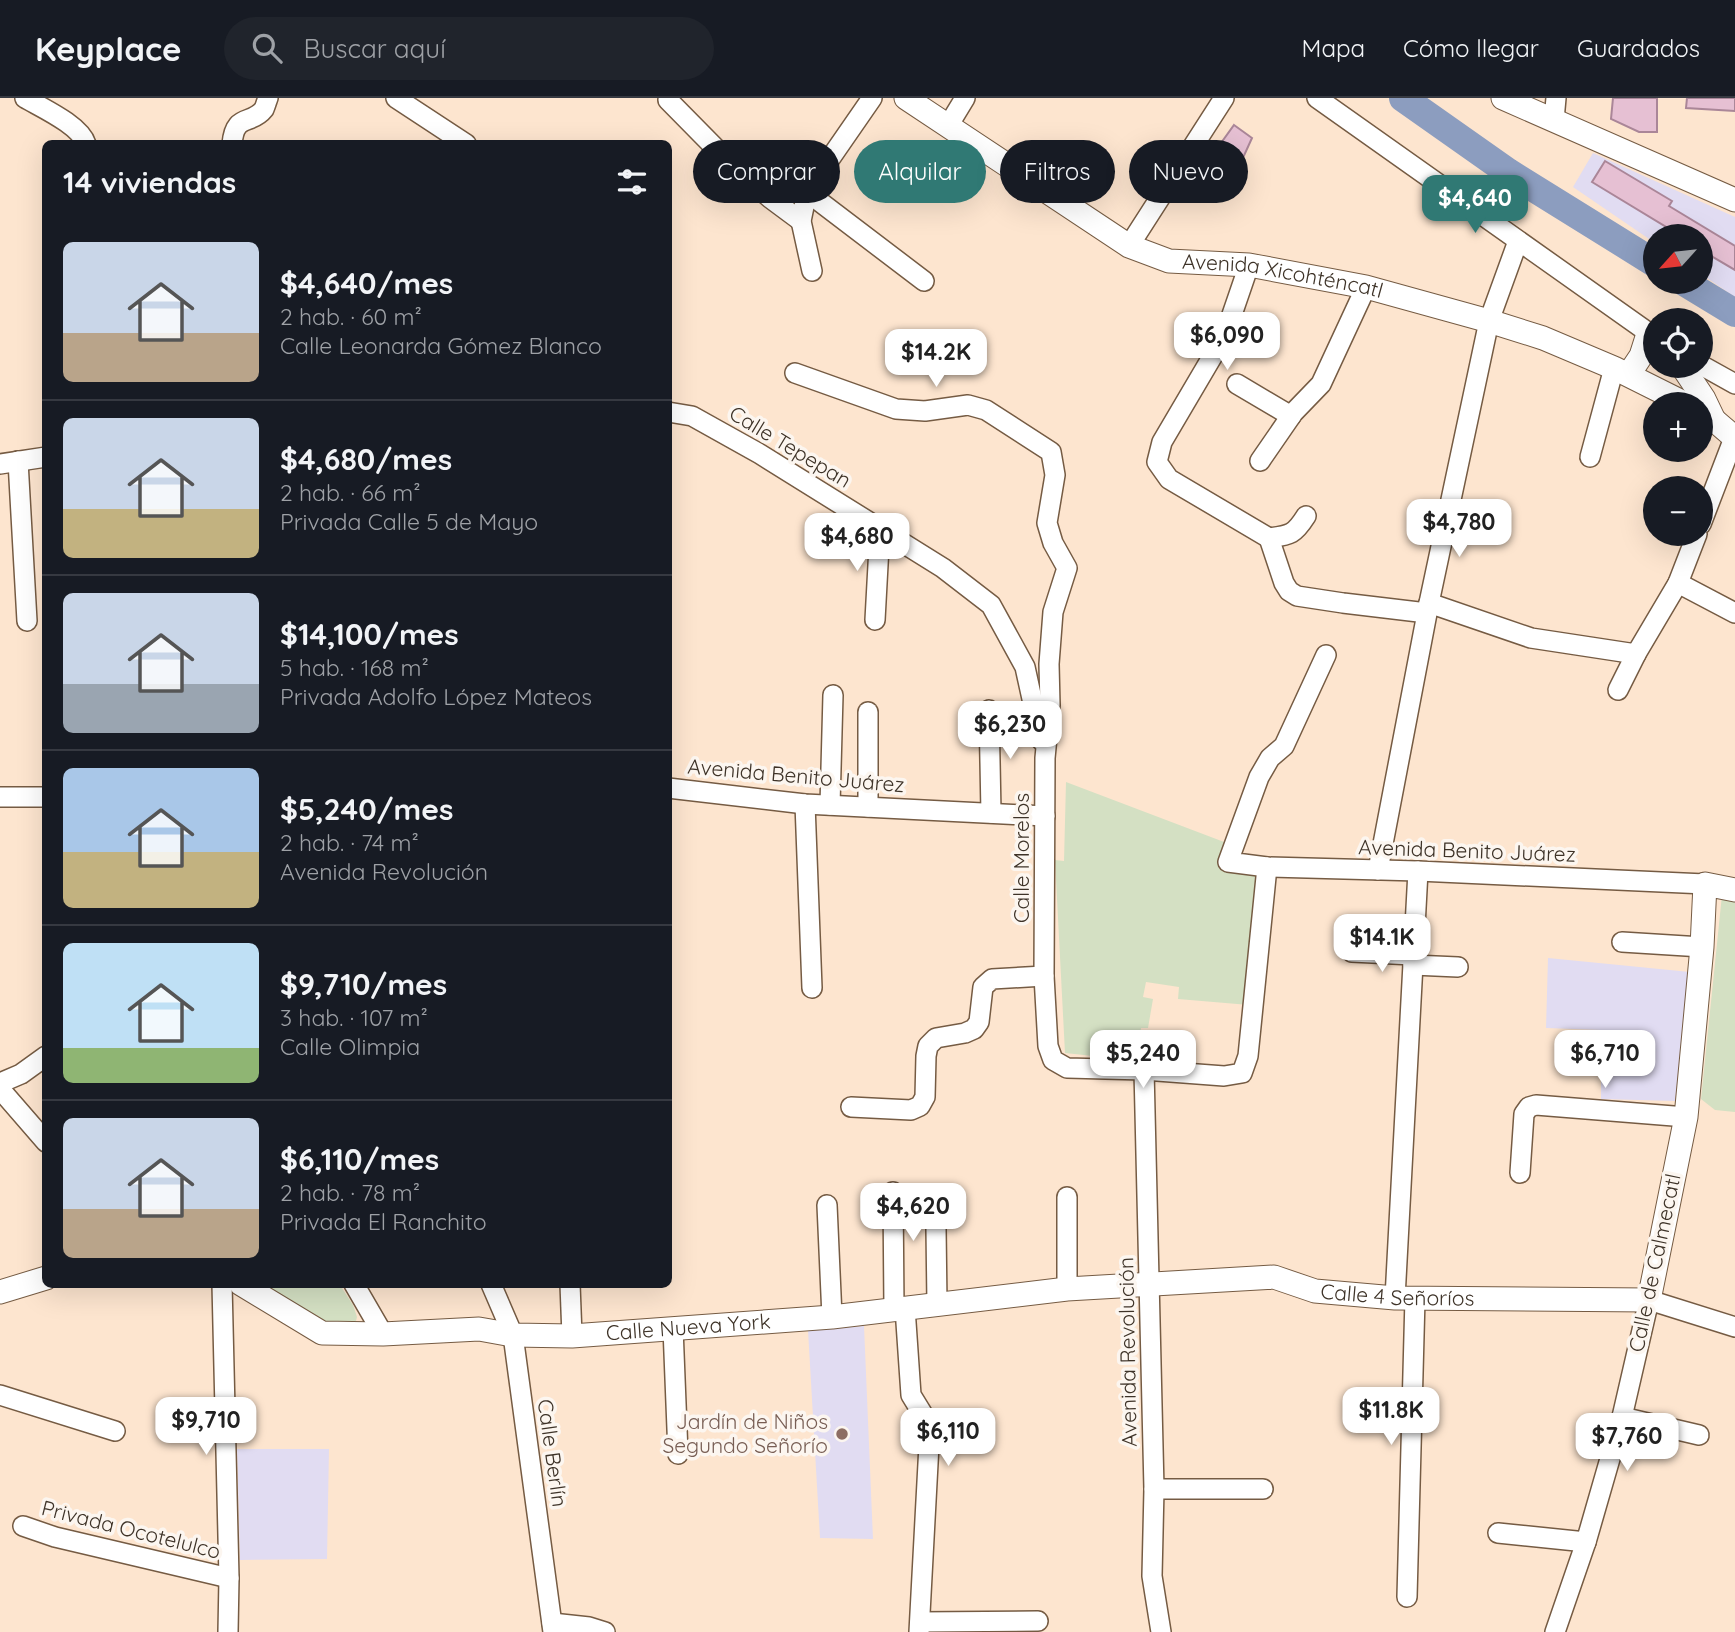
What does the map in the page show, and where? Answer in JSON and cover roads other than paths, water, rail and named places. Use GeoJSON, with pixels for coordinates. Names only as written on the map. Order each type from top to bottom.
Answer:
{"type":"FeatureCollection","features":[{"type":"Feature","properties":{"kind":"street"},"geometry":{"type":"LineString","coordinates":[[25,98],[73,127],[84,140]]}},
{"type":"Feature","properties":{"kind":"street"},"geometry":{"type":"LineString","coordinates":[[232,140],[233,131],[242,121],[265,108],[268,98]]}},
{"type":"Feature","properties":{"kind":"street"},"geometry":{"type":"LineString","coordinates":[[396,98],[460,140]]}},
{"type":"Feature","properties":{"kind":"street"},"geometry":{"type":"LineString","coordinates":[[840,144],[872,98]]}},
{"type":"Feature","properties":{"kind":"street","name":"Avenida Xicohténcatl"},"geometry":{"type":"LineString","coordinates":[[906,98],[1129,246],[1169,261],[1250,265],[1366,287],[1543,338],[1662,392]]}},
{"type":"Feature","properties":{"kind":"street"},"geometry":{"type":"LineString","coordinates":[[948,126],[965,98]]}},
{"type":"Feature","properties":{"kind":"street"},"geometry":{"type":"LineString","coordinates":[[1129,246],[1224,98]]}},
{"type":"Feature","properties":{"kind":"street"},"geometry":{"type":"LineString","coordinates":[[1317,98],[1643,330]]}},
{"type":"Feature","properties":{"kind":"street"},"geometry":{"type":"LineString","coordinates":[[1503,98],[1555,109],[1735,200]]}},
{"type":"Feature","properties":{"kind":"street"},"geometry":{"type":"LineString","coordinates":[[668,100],[736,169],[802,221]]}},
{"type":"Feature","properties":{"kind":"street"},"geometry":{"type":"LineString","coordinates":[[805,203],[802,221],[812,271]]}},
{"type":"Feature","properties":{"kind":"street"},"geometry":{"type":"LineString","coordinates":[[821,203],[924,281]]}},
{"type":"Feature","properties":{"kind":"street"},"geometry":{"type":"LineString","coordinates":[[1378,870],[1428,608],[1489,321],[1518,241]]}},
{"type":"Feature","properties":{"kind":"street"},"geometry":{"type":"LineString","coordinates":[[1250,265],[1225,335],[1162,442],[1157,462],[1169,478],[1269,538],[1296,531],[1306,516]]}},
{"type":"Feature","properties":{"kind":"street"},"geometry":{"type":"LineString","coordinates":[[1260,461],[1291,416],[1321,384],[1366,287]]}},
{"type":"Feature","properties":{"kind":"street"},"geometry":{"type":"LineString","coordinates":[[1590,457],[1621,371],[1643,352]]}},
{"type":"Feature","properties":{"kind":"street"},"geometry":{"type":"LineString","coordinates":[[1713,372],[1735,384]]}},
{"type":"Feature","properties":{"kind":"street","name":"Calle Morelos"},"geometry":{"type":"LineString","coordinates":[[795,373],[896,409],[925,411],[968,405],[986,410],[1051,452],[1055,475],[1048,523],[1053,543],[1067,568],[1053,612],[1045,758],[1044,976],[1048,1046],[1053,1060],[1067,1068],[1144,1070]]}},
{"type":"Feature","properties":{"kind":"street"},"geometry":{"type":"LineString","coordinates":[[1237,384],[1291,416]]}},
{"type":"Feature","properties":{"kind":"street","name":"Calle Tepepan"},"geometry":{"type":"LineString","coordinates":[[672,413],[692,416],[760,454],[943,568],[990,605],[1025,667],[1045,758]]}},
{"type":"Feature","properties":{"kind":"street"},"geometry":{"type":"LineString","coordinates":[[1713,420],[1735,438],[1713,494]]}},
{"type":"Feature","properties":{"kind":"street"},"geometry":{"type":"LineString","coordinates":[[27,621],[9,462],[42,458]]}},
{"type":"Feature","properties":{"kind":"street"},"geometry":{"type":"LineString","coordinates":[[875,620],[880,528]]}},
{"type":"Feature","properties":{"kind":"street"},"geometry":{"type":"LineString","coordinates":[[1269,538],[1284,583],[1289,591],[1297,596],[1343,603],[1428,608],[1531,638],[1636,654]]}},
{"type":"Feature","properties":{"kind":"street"},"geometry":{"type":"LineString","coordinates":[[1618,690],[1678,583],[1692,546]]}},
{"type":"Feature","properties":{"kind":"street"},"geometry":{"type":"LineString","coordinates":[[1678,583],[1735,613]]}},
{"type":"Feature","properties":{"kind":"street","name":"Avenida Benito Juárez"},"geometry":{"type":"LineString","coordinates":[[1326,655],[1284,746],[1270,758],[1259,777],[1228,862],[1267,867],[1705,884]]}},
{"type":"Feature","properties":{"kind":"street"},"geometry":{"type":"LineString","coordinates":[[830,806],[833,695]]}},
{"type":"Feature","properties":{"kind":"street"},"geometry":{"type":"LineString","coordinates":[[989,710],[990,813]]}},
{"type":"Feature","properties":{"kind":"street"},"geometry":{"type":"LineString","coordinates":[[868,712],[868,807]]}},
{"type":"Feature","properties":{"kind":"street","name":"Avenida Benito Juárez"},"geometry":{"type":"LineString","coordinates":[[672,788],[830,806],[1045,816]]}},
{"type":"Feature","properties":{"kind":"street"},"geometry":{"type":"LineString","coordinates":[[0,797],[42,797]]}},
{"type":"Feature","properties":{"kind":"street"},"geometry":{"type":"LineString","coordinates":[[805,804],[812,988]]}},
{"type":"Feature","properties":{"kind":"street"},"geometry":{"type":"LineString","coordinates":[[1144,1070],[1224,1076],[1242,1073],[1248,1056],[1267,867]]}},
{"type":"Feature","properties":{"kind":"street"},"geometry":{"type":"LineString","coordinates":[[1407,1597],[1405,1298],[1413,960],[1418,871]]}},
{"type":"Feature","properties":{"kind":"street"},"geometry":{"type":"LineString","coordinates":[[1705,884],[1735,890]]}},
{"type":"Feature","properties":{"kind":"street","name":"Calle de Calmecatl"},"geometry":{"type":"LineString","coordinates":[[1555,1632],[1586,1542],[1622,1418],[1686,1117],[1702,947],[1705,884]]}},
{"type":"Feature","properties":{"kind":"street"},"geometry":{"type":"LineString","coordinates":[[1622,942],[1702,947]]}},
{"type":"Feature","properties":{"kind":"street"},"geometry":{"type":"LineString","coordinates":[[1352,952],[1458,967]]}},
{"type":"Feature","properties":{"kind":"street"},"geometry":{"type":"LineString","coordinates":[[851,1107],[911,1110],[920,1106],[925,1097],[928,1046],[936,1038],[974,1029],[979,1022],[984,987],[992,979],[1044,976]]}},
{"type":"Feature","properties":{"kind":"street"},"geometry":{"type":"LineString","coordinates":[[0,1083],[21,1074],[42,1059]]}},
{"type":"Feature","properties":{"kind":"street","name":"Avenida Revolución"},"geometry":{"type":"LineString","coordinates":[[1144,1070],[1154,1489],[1152,1576],[1161,1632]]}},
{"type":"Feature","properties":{"kind":"street"},"geometry":{"type":"LineString","coordinates":[[0,1089],[42,1137]]}},
{"type":"Feature","properties":{"kind":"street"},"geometry":{"type":"LineString","coordinates":[[1520,1173],[1524,1114],[1529,1107],[1536,1105],[1686,1117]]}},
{"type":"Feature","properties":{"kind":"street"},"geometry":{"type":"LineString","coordinates":[[893,1192],[899,1309],[911,1395],[930,1426],[920,1627],[1038,1621]]}},
{"type":"Feature","properties":{"kind":"street"},"geometry":{"type":"LineString","coordinates":[[1067,1197],[1067,1289]]}},
{"type":"Feature","properties":{"kind":"street"},"geometry":{"type":"LineString","coordinates":[[827,1205],[832,1317]]}},
{"type":"Feature","properties":{"kind":"street"},"geometry":{"type":"LineString","coordinates":[[936,1228],[937,1304]]}},
{"type":"Feature","properties":{"kind":"street","name":"Calle 4 Señoríos"},"geometry":{"type":"LineString","coordinates":[[1148,1284],[1274,1277],[1315,1290],[1405,1298],[1649,1300]]}},
{"type":"Feature","properties":{"kind":"street"},"geometry":{"type":"LineString","coordinates":[[0,1292],[42,1279]]}},
{"type":"Feature","properties":{"kind":"street","name":"Calle Nueva York"},"geometry":{"type":"LineString","coordinates":[[248,1288],[322,1333],[383,1334],[479,1329],[513,1335],[572,1336],[832,1317],[1067,1289],[1148,1284]]}},
{"type":"Feature","properties":{"kind":"street"},"geometry":{"type":"LineString","coordinates":[[222,1288],[228,1632]]}},
{"type":"Feature","properties":{"kind":"street"},"geometry":{"type":"LineString","coordinates":[[356,1288],[383,1334]]}},
{"type":"Feature","properties":{"kind":"street","name":"Calle Berlín"},"geometry":{"type":"LineString","coordinates":[[493,1288],[513,1335],[553,1628]]}},
{"type":"Feature","properties":{"kind":"street"},"geometry":{"type":"LineString","coordinates":[[570,1288],[572,1336]]}},
{"type":"Feature","properties":{"kind":"street"},"geometry":{"type":"LineString","coordinates":[[1649,1300],[1735,1327]]}},
{"type":"Feature","properties":{"kind":"street"},"geometry":{"type":"LineString","coordinates":[[673,1328],[678,1454]]}},
{"type":"Feature","properties":{"kind":"street"},"geometry":{"type":"LineString","coordinates":[[0,1395],[115,1431]]}},
{"type":"Feature","properties":{"kind":"street"},"geometry":{"type":"LineString","coordinates":[[1622,1418],[1699,1435]]}},
{"type":"Feature","properties":{"kind":"street"},"geometry":{"type":"LineString","coordinates":[[1154,1489],[1263,1489]]}},
{"type":"Feature","properties":{"kind":"street","name":"Privada Ocotelulco"},"geometry":{"type":"LineString","coordinates":[[23,1526],[55,1537],[229,1578]]}},
{"type":"Feature","properties":{"kind":"street"},"geometry":{"type":"LineString","coordinates":[[1498,1533],[1586,1542]]}},
{"type":"Feature","properties":{"kind":"street"},"geometry":{"type":"LineString","coordinates":[[553,1628],[589,1627],[605,1632]]}},
{"type":"Feature","properties":{"kind":"waterway"},"geometry":{"type":"LineString","coordinates":[[1403,98],[1508,172],[1643,256]]}},
{"type":"Feature","properties":{"kind":"waterway"},"geometry":{"type":"LineString","coordinates":[[1704,294],[1735,313]]}},
{"type":"Feature","properties":{"kind":"place","name":"Jardín de Niños Segundo Señorío"},"geometry":{"type":"Point","coordinates":[842,1434]}}]}
